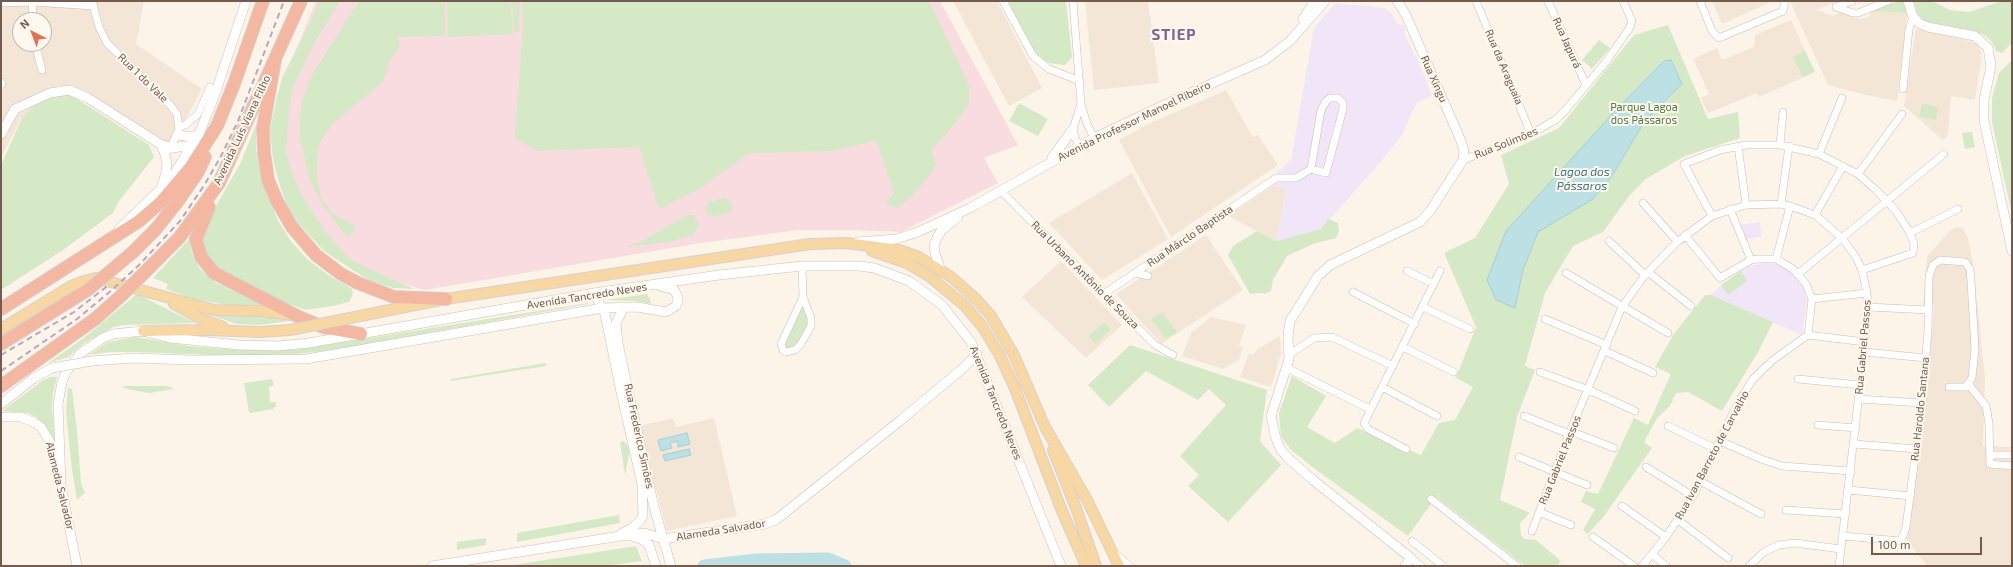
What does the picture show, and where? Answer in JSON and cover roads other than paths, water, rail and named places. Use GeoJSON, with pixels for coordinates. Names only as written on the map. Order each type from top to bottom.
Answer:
{"type":"FeatureCollection","features":[{"type":"Feature","properties":{"kind":"highway"},"geometry":{"type":"LineString","coordinates":[[1,344],[89,289],[133,252],[156,230],[192,182],[209,150],[263,1]]}},
{"type":"Feature","properties":{"kind":"highway","name":"Avenida Luís Viana Filho"},"geometry":{"type":"LineString","coordinates":[[1,386],[94,319],[123,294],[179,238],[219,183],[301,1]]}},
{"type":"Feature","properties":{"kind":"highway"},"geometry":{"type":"LineString","coordinates":[[275,60],[263,128],[264,153],[268,180],[278,203],[292,228],[316,255],[341,274],[358,283],[394,297],[446,299]]}},
{"type":"Feature","properties":{"kind":"highway"},"geometry":{"type":"LineString","coordinates":[[1,309],[103,245],[138,221],[161,202],[190,168],[217,126]]}},
{"type":"Feature","properties":{"kind":"highway"},"geometry":{"type":"LineString","coordinates":[[219,183],[198,230],[196,239],[200,257],[207,267],[221,277],[299,317],[324,327],[361,334]]}},
{"type":"Feature","properties":{"kind":"highway"},"geometry":{"type":"LineString","coordinates":[[1,392],[29,367]]}},
{"type":"Feature","properties":{"kind":"main road","name":"Avenida Tancredo Neves"},"geometry":{"type":"LineString","coordinates":[[846,243],[907,263],[929,276],[965,306],[982,326],[999,354],[1014,386],[1062,511],[1086,566]]}},
{"type":"Feature","properties":{"kind":"main road","name":"Avenida Tancredo Neves"},"geometry":{"type":"LineString","coordinates":[[143,331],[208,330],[277,332],[446,299],[810,244],[846,243],[899,250],[919,257],[940,269],[976,299],[1006,339],[1045,427],[1087,500],[1119,566]]}},
{"type":"Feature","properties":{"kind":"main road"},"geometry":{"type":"LineString","coordinates":[[1,329],[64,290],[91,278],[109,280],[214,310],[263,311],[299,317]]}},
{"type":"Feature","properties":{"kind":"main road"},"geometry":{"type":"LineString","coordinates":[[150,292],[201,319],[238,332]]}},
{"type":"Feature","properties":{"kind":"main road"},"geometry":{"type":"LineString","coordinates":[[1045,427],[1076,508],[1096,566]]}},
{"type":"Feature","properties":{"kind":"street"},"geometry":{"type":"LineString","coordinates":[[103,245],[160,191],[180,167],[193,146],[214,96],[246,1]]}},
{"type":"Feature","properties":{"kind":"street"},"geometry":{"type":"LineString","coordinates":[[1003,1],[1033,56],[1049,69],[1080,81]]}},
{"type":"Feature","properties":{"kind":"street"},"geometry":{"type":"LineString","coordinates":[[1073,1],[1081,104],[1087,124],[1094,138]]}},
{"type":"Feature","properties":{"kind":"street","name":"Avenida Professor Manoel Ribeiro"},"geometry":{"type":"LineString","coordinates":[[1296,32],[1315,1]]}},
{"type":"Feature","properties":{"kind":"street","name":"Avenida Professor Manoel Ribeiro"},"geometry":{"type":"LineString","coordinates":[[846,243],[905,237],[970,208],[1048,162],[1094,138],[1265,60],[1282,48],[1325,1]]}},
{"type":"Feature","properties":{"kind":"street","name":"Rua Xingu"},"geometry":{"type":"LineString","coordinates":[[1397,1],[1406,15],[1462,141],[1464,151],[1463,160]]}},
{"type":"Feature","properties":{"kind":"street","name":"Rua da Araguaia"},"geometry":{"type":"LineString","coordinates":[[1476,1],[1531,134]]}},
{"type":"Feature","properties":{"kind":"street","name":"Rua Japurá"},"geometry":{"type":"LineString","coordinates":[[1548,1],[1586,85]]}},
{"type":"Feature","properties":{"kind":"street","name":"Rua Solimões"},"geometry":{"type":"LineString","coordinates":[[1411,558],[1313,480],[1281,450],[1276,439],[1271,416],[1287,368],[1290,354],[1288,336],[1290,321],[1298,305],[1323,270],[1340,259],[1420,222],[1430,211],[1463,160],[1531,134],[1563,113],[1626,36],[1632,21],[1624,1]]}},
{"type":"Feature","properties":{"kind":"street"},"geometry":{"type":"LineString","coordinates":[[1700,1],[1712,31],[1719,38],[1783,12],[1786,1]]}},
{"type":"Feature","properties":{"kind":"street"},"geometry":{"type":"LineString","coordinates":[[1852,1],[1836,7],[1853,13],[1858,13],[1888,1]]}},
{"type":"Feature","properties":{"kind":"street"},"geometry":{"type":"LineString","coordinates":[[1908,1],[1913,17],[1923,26],[1950,34],[1969,34],[1980,39],[1988,48],[1991,66],[1984,100],[1984,121],[2012,251]]}},
{"type":"Feature","properties":{"kind":"street"},"geometry":{"type":"LineString","coordinates":[[32,2],[33,12]]}},
{"type":"Feature","properties":{"kind":"street"},"geometry":{"type":"LineString","coordinates":[[1,3],[93,3]]}},
{"type":"Feature","properties":{"kind":"street","name":"Rua 1 do Vale"},"geometry":{"type":"LineString","coordinates":[[93,3],[99,28],[107,43],[175,110],[178,118],[178,131]]}},
{"type":"Feature","properties":{"kind":"street"},"geometry":{"type":"LineString","coordinates":[[1902,89],[1909,29],[1913,17]]}},
{"type":"Feature","properties":{"kind":"street"},"geometry":{"type":"LineString","coordinates":[[37,52],[42,70]]}},
{"type":"Feature","properties":{"kind":"street"},"geometry":{"type":"LineString","coordinates":[[160,191],[166,172],[168,152],[178,131],[198,114],[210,87]]}},
{"type":"Feature","properties":{"kind":"street"},"geometry":{"type":"LineString","coordinates":[[1,134],[15,109],[44,95],[60,90],[69,90],[88,98],[160,144],[168,152]]}},
{"type":"Feature","properties":{"kind":"street"},"geometry":{"type":"LineString","coordinates":[[1330,98],[1338,98],[1344,103],[1326,173],[1311,169],[1321,110],[1326,101],[1330,98]]}},
{"type":"Feature","properties":{"kind":"street"},"geometry":{"type":"LineString","coordinates":[[1819,154],[1842,98]]}},
{"type":"Feature","properties":{"kind":"street"},"geometry":{"type":"LineString","coordinates":[[1048,162],[1073,129],[1081,104]]}},
{"type":"Feature","properties":{"kind":"street"},"geometry":{"type":"LineString","coordinates":[[1780,145],[1783,112]]}},
{"type":"Feature","properties":{"kind":"street"},"geometry":{"type":"LineString","coordinates":[[1858,174],[1902,114]]}},
{"type":"Feature","properties":{"kind":"street"},"geometry":{"type":"LineString","coordinates":[[1073,129],[1075,138],[1080,146]]}},
{"type":"Feature","properties":{"kind":"street"},"geometry":{"type":"LineString","coordinates":[[178,131],[191,137],[199,134]]}},
{"type":"Feature","properties":{"kind":"street"},"geometry":{"type":"LineString","coordinates":[[1712,216],[1684,164],[1708,154],[1738,146],[1780,145],[1819,154],[1858,174],[1887,201],[1910,233],[1915,248],[1913,253],[1862,270]]}},
{"type":"Feature","properties":{"kind":"street"},"geometry":{"type":"LineString","coordinates":[[168,152],[193,146]]}},
{"type":"Feature","properties":{"kind":"street"},"geometry":{"type":"LineString","coordinates":[[1738,146],[1746,205]]}},
{"type":"Feature","properties":{"kind":"street"},"geometry":{"type":"LineString","coordinates":[[1781,204],[1789,146]]}},
{"type":"Feature","properties":{"kind":"street"},"geometry":{"type":"LineString","coordinates":[[1798,274],[1944,154]]}},
{"type":"Feature","properties":{"kind":"street"},"geometry":{"type":"LineString","coordinates":[[1815,215],[1843,166]]}},
{"type":"Feature","properties":{"kind":"street","name":"Rua Márclo Baptista"},"geometry":{"type":"LineString","coordinates":[[1105,294],[1276,178],[1296,178],[1311,169]]}},
{"type":"Feature","properties":{"kind":"street","name":"Rua Urbano Antônio de Souza"},"geometry":{"type":"LineString","coordinates":[[1000,190],[1155,345],[1172,355]]}},
{"type":"Feature","properties":{"kind":"street"},"geometry":{"type":"LineString","coordinates":[[1643,203],[1678,241]]}},
{"type":"Feature","properties":{"kind":"street","name":"Rua Gabriel Passos"},"geometry":{"type":"LineString","coordinates":[[1532,530],[1622,307],[1647,273],[1678,241],[1712,216],[1746,205],[1781,204],[1815,215],[1842,238],[1856,257],[1862,270],[1867,292],[1868,307],[1866,342],[1839,566]]}},
{"type":"Feature","properties":{"kind":"street"},"geometry":{"type":"LineString","coordinates":[[1776,258],[1790,206]]}},
{"type":"Feature","properties":{"kind":"street","name":"Avenida Professor Manoel Ribeiro"},"geometry":{"type":"LineString","coordinates":[[940,269],[934,245],[937,238],[941,231],[970,208]]}},
{"type":"Feature","properties":{"kind":"street"},"geometry":{"type":"LineString","coordinates":[[1730,209],[1751,260]]}},
{"type":"Feature","properties":{"kind":"street"},"geometry":{"type":"LineString","coordinates":[[1910,233],[1958,209]]}},
{"type":"Feature","properties":{"kind":"street"},"geometry":{"type":"LineString","coordinates":[[1685,235],[1720,278],[1751,260],[1776,258],[1785,263],[1798,274],[1806,284],[1812,299],[1808,335],[1866,342]]}},
{"type":"Feature","properties":{"kind":"street"},"geometry":{"type":"LineString","coordinates":[[1609,241],[1647,273],[1691,306]]}},
{"type":"Feature","properties":{"kind":"street","name":"Rua Haroldo Santana"},"geometry":{"type":"LineString","coordinates":[[1843,536],[1901,541],[1906,527],[1917,449],[1926,358],[1929,310],[1928,276],[1933,265],[1940,260],[1961,261],[1969,267],[1975,349],[1974,367],[1969,385]]}},
{"type":"Feature","properties":{"kind":"street"},"geometry":{"type":"LineString","coordinates":[[802,266],[803,297],[811,318],[811,326],[801,344],[795,350],[786,352],[783,350],[781,344],[803,297]]}},
{"type":"Feature","properties":{"kind":"street","name":"Avenida Tancredo Neves"},"geometry":{"type":"LineString","coordinates":[[61,484],[58,404],[59,393],[66,372],[81,353],[103,338],[113,334],[143,331],[170,338],[204,342],[262,345],[309,343],[594,293],[719,275],[802,266],[859,266],[874,268],[909,281],[942,306],[958,323],[977,354],[1061,566]]}},
{"type":"Feature","properties":{"kind":"street"},"geometry":{"type":"LineString","coordinates":[[1407,271],[1434,284]]}},
{"type":"Feature","properties":{"kind":"street"},"geometry":{"type":"LineString","coordinates":[[1406,449],[1365,426],[1365,418],[1415,324],[1440,271]]}},
{"type":"Feature","properties":{"kind":"street"},"geometry":{"type":"LineString","coordinates":[[1566,272],[1622,307],[1668,333]]}},
{"type":"Feature","properties":{"kind":"street"},"geometry":{"type":"LineString","coordinates":[[1136,273],[1148,276]]}},
{"type":"Feature","properties":{"kind":"street"},"geometry":{"type":"LineString","coordinates":[[1,404],[43,372],[67,364],[134,358],[191,360],[306,359],[603,308],[624,307],[666,312],[671,310],[678,300],[674,290],[654,285]]}},
{"type":"Feature","properties":{"kind":"street"},"geometry":{"type":"LineString","coordinates":[[1353,292],[1415,324]]}},
{"type":"Feature","properties":{"kind":"street"},"geometry":{"type":"LineString","coordinates":[[1812,299],[1867,292]]}},
{"type":"Feature","properties":{"kind":"street","name":"Rua Frederico Simões"},"geometry":{"type":"LineString","coordinates":[[594,293],[603,308],[642,484],[643,515],[640,521],[632,528],[614,537]]}},
{"type":"Feature","properties":{"kind":"street","name":"Rua Frederico Simões"},"geometry":{"type":"LineString","coordinates":[[624,307],[616,323],[616,331],[654,507],[671,566]]}},
{"type":"Feature","properties":{"kind":"street"},"geometry":{"type":"LineString","coordinates":[[1423,307],[1470,329]]}},
{"type":"Feature","properties":{"kind":"street"},"geometry":{"type":"LineString","coordinates":[[1868,307],[1929,310]]}},
{"type":"Feature","properties":{"kind":"street"},"geometry":{"type":"LineString","coordinates":[[1545,319],[1606,348],[1653,373]]}},
{"type":"Feature","properties":{"kind":"street","name":"Rua Ivan Barreto de Carvalho"},"geometry":{"type":"LineString","coordinates":[[1642,566],[1666,537],[1693,496],[1738,403],[1758,373],[1772,360],[1808,335]]}},
{"type":"Feature","properties":{"kind":"street"},"geometry":{"type":"LineString","coordinates":[[1290,354],[1314,338],[1332,337],[1393,366]]}},
{"type":"Feature","properties":{"kind":"street"},"geometry":{"type":"LineString","coordinates":[[1403,347],[1454,372]]}},
{"type":"Feature","properties":{"kind":"street"},"geometry":{"type":"LineString","coordinates":[[1864,352],[1926,358]]}},
{"type":"Feature","properties":{"kind":"street","name":"Alameda Salvador"},"geometry":{"type":"LineString","coordinates":[[432,566],[645,533],[663,539],[765,524],[777,519],[907,415],[962,369],[977,354]]}},
{"type":"Feature","properties":{"kind":"street"},"geometry":{"type":"LineString","coordinates":[[1287,368],[1370,409]]}},
{"type":"Feature","properties":{"kind":"street"},"geometry":{"type":"LineString","coordinates":[[1540,372],[1589,390],[1635,411]]}},
{"type":"Feature","properties":{"kind":"street"},"geometry":{"type":"LineString","coordinates":[[1798,379],[1860,385]]}},
{"type":"Feature","properties":{"kind":"street"},"geometry":{"type":"LineString","coordinates":[[1949,387],[1963,388],[1969,385],[1986,406],[1990,464],[2012,466]]}},
{"type":"Feature","properties":{"kind":"street"},"geometry":{"type":"LineString","coordinates":[[1382,387],[1437,416]]}},
{"type":"Feature","properties":{"kind":"street"},"geometry":{"type":"LineString","coordinates":[[621,392],[628,401],[631,411],[634,414]]}},
{"type":"Feature","properties":{"kind":"street"},"geometry":{"type":"LineString","coordinates":[[1859,399],[1922,402]]}},
{"type":"Feature","properties":{"kind":"street"},"geometry":{"type":"LineString","coordinates":[[1524,416],[1614,448]]}},
{"type":"Feature","properties":{"kind":"street","name":"Alameda Salvador"},"geometry":{"type":"LineString","coordinates":[[1,417],[21,417],[35,423],[41,427],[50,442],[61,484],[77,566]]}},
{"type":"Feature","properties":{"kind":"street"},"geometry":{"type":"LineString","coordinates":[[1818,425],[1856,428]]}},
{"type":"Feature","properties":{"kind":"street"},"geometry":{"type":"LineString","coordinates":[[1668,426],[1716,449]]}},
{"type":"Feature","properties":{"kind":"street"},"geometry":{"type":"LineString","coordinates":[[1720,441],[1761,459],[1782,466],[1851,471]]}},
{"type":"Feature","properties":{"kind":"street"},"geometry":{"type":"LineString","coordinates":[[1854,444],[1917,449]]}},
{"type":"Feature","properties":{"kind":"street"},"geometry":{"type":"LineString","coordinates":[[1990,455],[2012,455]]}},
{"type":"Feature","properties":{"kind":"street"},"geometry":{"type":"LineString","coordinates":[[1519,457],[1587,485]]}},
{"type":"Feature","properties":{"kind":"street"},"geometry":{"type":"LineString","coordinates":[[1646,467],[1693,496]]}},
{"type":"Feature","properties":{"kind":"street"},"geometry":{"type":"LineString","coordinates":[[1700,481],[1761,514]]}},
{"type":"Feature","properties":{"kind":"street"},"geometry":{"type":"LineString","coordinates":[[642,484],[654,507]]}},
{"type":"Feature","properties":{"kind":"street"},"geometry":{"type":"LineString","coordinates":[[1849,490],[1911,496]]}},
{"type":"Feature","properties":{"kind":"street"},"geometry":{"type":"LineString","coordinates":[[1431,499],[1517,566]]}},
{"type":"Feature","properties":{"kind":"street"},"geometry":{"type":"LineString","coordinates":[[1622,506],[1666,537]]}},
{"type":"Feature","properties":{"kind":"street"},"geometry":{"type":"LineString","coordinates":[[1786,510],[1846,514]]}},
{"type":"Feature","properties":{"kind":"street"},"geometry":{"type":"LineString","coordinates":[[1539,512],[1571,524]]}},
{"type":"Feature","properties":{"kind":"street"},"geometry":{"type":"LineString","coordinates":[[1678,520],[1728,558]]}},
{"type":"Feature","properties":{"kind":"street"},"geometry":{"type":"LineString","coordinates":[[630,535],[643,540],[649,545],[656,566]]}},
{"type":"Feature","properties":{"kind":"street"},"geometry":{"type":"LineString","coordinates":[[1593,536],[1634,566]]}},
{"type":"Feature","properties":{"kind":"street"},"geometry":{"type":"LineString","coordinates":[[1412,541],[1443,566]]}},
{"type":"Feature","properties":{"kind":"street"},"geometry":{"type":"LineString","coordinates":[[1749,566],[1764,552],[1779,545],[1795,543],[1841,549]]}},
{"type":"Feature","properties":{"kind":"street"},"geometry":{"type":"LineString","coordinates":[[1112,552],[1128,566]]}},
{"type":"Feature","properties":{"kind":"street"},"geometry":{"type":"LineString","coordinates":[[1652,554],[1666,566]]}},
{"type":"Feature","properties":{"kind":"street"},"geometry":{"type":"LineString","coordinates":[[1405,566],[1411,558],[1421,566]]}},
{"type":"Feature","properties":{"kind":"water","name":"Lagoa dos Pássaros"},"geometry":{"type":"Polygon","coordinates":[[[1671,60],[1682,84],[1645,121],[1610,179],[1593,199],[1538,232],[1523,270],[1515,308],[1496,300],[1487,280],[1506,231],[1615,111],[1664,61],[1671,60]]]}},
{"type":"Feature","properties":{"kind":"water"},"geometry":{"type":"Polygon","coordinates":[[[687,433],[690,444],[678,447],[678,441],[670,443],[672,448],[661,451],[658,440],[687,433]]]}},
{"type":"Feature","properties":{"kind":"water"},"geometry":{"type":"Polygon","coordinates":[[[689,449],[691,455],[665,461],[663,455],[689,449]]]}},
{"type":"Feature","properties":{"kind":"waterway"},"geometry":{"type":"LineString","coordinates":[[704,566],[756,560],[828,559],[845,566]]}},
{"type":"Feature","properties":{"kind":"railway"},"geometry":{"type":"LineString","coordinates":[[1,371],[77,319],[112,290],[139,265],[180,221],[205,184],[238,121],[284,1]]}},
{"type":"Feature","properties":{"kind":"railway"},"geometry":{"type":"LineString","coordinates":[[1,355],[74,312],[110,284]]}},
{"type":"Feature","properties":{"kind":"district","name":"STIEP"},"geometry":{"type":"Point","coordinates":[1174,35]}},
{"type":"Feature","properties":{"kind":"park label","name":"Parque Lagoa dos Pássaros"},"geometry":{"type":"Point","coordinates":[1644,113]}}]}
